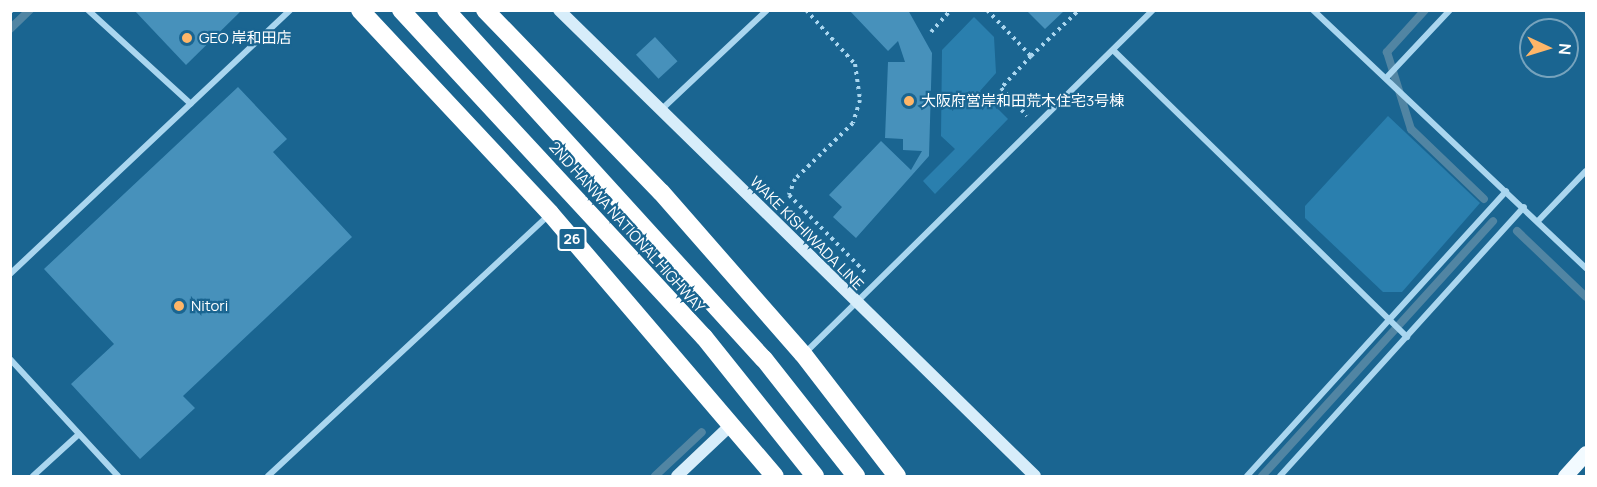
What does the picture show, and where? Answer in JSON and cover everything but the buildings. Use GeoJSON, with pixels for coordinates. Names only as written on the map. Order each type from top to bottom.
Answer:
{"type":"FeatureCollection","features":[{"type":"Feature","properties":{"kind":"highway","name":"26"},"geometry":{"type":"LineString","coordinates":[[360,10],[550,213],[775,477]]}},
{"type":"Feature","properties":{"kind":"highway","name":"2ND HANWA NATIONAL HIGHWAY"},"geometry":{"type":"LineString","coordinates":[[401,10],[704,337],[815,477]]}},
{"type":"Feature","properties":{"kind":"highway"},"geometry":{"type":"LineString","coordinates":[[485,10],[661,192],[803,354],[897,477]]}},
{"type":"Feature","properties":{"kind":"highway","name":"2ND HANWA NATIONAL HIGHWAY"},"geometry":{"type":"LineString","coordinates":[[451,16],[764,359],[856,477]]}},
{"type":"Feature","properties":{"kind":"main road","name":"WAKE KISHIWADA LINE"},"geometry":{"type":"LineString","coordinates":[[559,10],[1035,477]]}},
{"type":"Feature","properties":{"kind":"main road"},"geometry":{"type":"LineString","coordinates":[[677,477],[731,425]]}},
{"type":"Feature","properties":{"kind":"main road"},"geometry":{"type":"LineString","coordinates":[[1565,477],[1587,453]]}},
{"type":"Feature","properties":{"kind":"street"},"geometry":{"type":"LineString","coordinates":[[88,10],[191,104]]}},
{"type":"Feature","properties":{"kind":"street"},"geometry":{"type":"LineString","coordinates":[[10,274],[290,10]]}},
{"type":"Feature","properties":{"kind":"street"},"geometry":{"type":"LineString","coordinates":[[662,109],[767,10]]}},
{"type":"Feature","properties":{"kind":"street"},"geometry":{"type":"LineString","coordinates":[[803,354],[1153,10]]}},
{"type":"Feature","properties":{"kind":"street"},"geometry":{"type":"LineString","coordinates":[[1313,10],[1387,77],[1587,268]]}},
{"type":"Feature","properties":{"kind":"street"},"geometry":{"type":"LineString","coordinates":[[1387,77],[1450,10]]}},
{"type":"Feature","properties":{"kind":"street"},"geometry":{"type":"LineString","coordinates":[[1113,50],[1407,337]]}},
{"type":"Feature","properties":{"kind":"street"},"geometry":{"type":"LineString","coordinates":[[1538,221],[1587,171]]}},
{"type":"Feature","properties":{"kind":"street"},"geometry":{"type":"LineString","coordinates":[[1247,477],[1391,321],[1506,191]]}},
{"type":"Feature","properties":{"kind":"street"},"geometry":{"type":"LineString","coordinates":[[1280,477],[1524,207]]}},
{"type":"Feature","properties":{"kind":"street"},"geometry":{"type":"LineString","coordinates":[[268,477],[550,213]]}},
{"type":"Feature","properties":{"kind":"street"},"geometry":{"type":"LineString","coordinates":[[10,359],[118,477]]}},
{"type":"Feature","properties":{"kind":"street"},"geometry":{"type":"LineString","coordinates":[[33,477],[79,434]]}},
{"type":"Feature","properties":{"kind":"path"},"geometry":{"type":"LineString","coordinates":[[806,10],[855,64],[860,100],[853,123],[795,179],[789,195],[876,282]]}},
{"type":"Feature","properties":{"kind":"path"},"geometry":{"type":"LineString","coordinates":[[931,32],[951,10]]}},
{"type":"Feature","properties":{"kind":"path"},"geometry":{"type":"LineString","coordinates":[[987,10],[1031,56]]}},
{"type":"Feature","properties":{"kind":"path"},"geometry":{"type":"LineString","coordinates":[[1036,125],[1001,88],[1079,10]]}},
{"type":"Feature","properties":{"kind":"shaded area"},"geometry":{"type":"Polygon","coordinates":[[[974,17],[994,37],[996,73],[980,91],[1008,119],[935,194],[923,181],[955,149],[941,136],[942,50],[974,17]]]}},
{"type":"Feature","properties":{"kind":"shaded area"},"geometry":{"type":"Polygon","coordinates":[[[1388,116],[1480,203],[1402,292],[1383,292],[1305,218],[1305,206],[1388,116]]]}},
{"type":"Feature","properties":{"kind":"waterway"},"geometry":{"type":"LineString","coordinates":[[10,29],[30,10]]}},
{"type":"Feature","properties":{"kind":"waterway"},"geometry":{"type":"LineString","coordinates":[[1425,10],[1387,52],[1411,129],[1484,199]]}},
{"type":"Feature","properties":{"kind":"waterway"},"geometry":{"type":"LineString","coordinates":[[1262,476],[1493,221]]}},
{"type":"Feature","properties":{"kind":"waterway"},"geometry":{"type":"LineString","coordinates":[[1517,231],[1586,297]]}},
{"type":"Feature","properties":{"kind":"waterway"},"geometry":{"type":"LineString","coordinates":[[655,476],[702,432]]}},
{"type":"Feature","properties":{"kind":"place","name":"GEO 岸和田店"},"geometry":{"type":"Point","coordinates":[187,38]}},
{"type":"Feature","properties":{"kind":"place","name":"大阪府営岸和田荒木住宅3号棟"},"geometry":{"type":"Point","coordinates":[909,101]}},
{"type":"Feature","properties":{"kind":"place","name":"Nitori"},"geometry":{"type":"Point","coordinates":[179,306]}}]}
